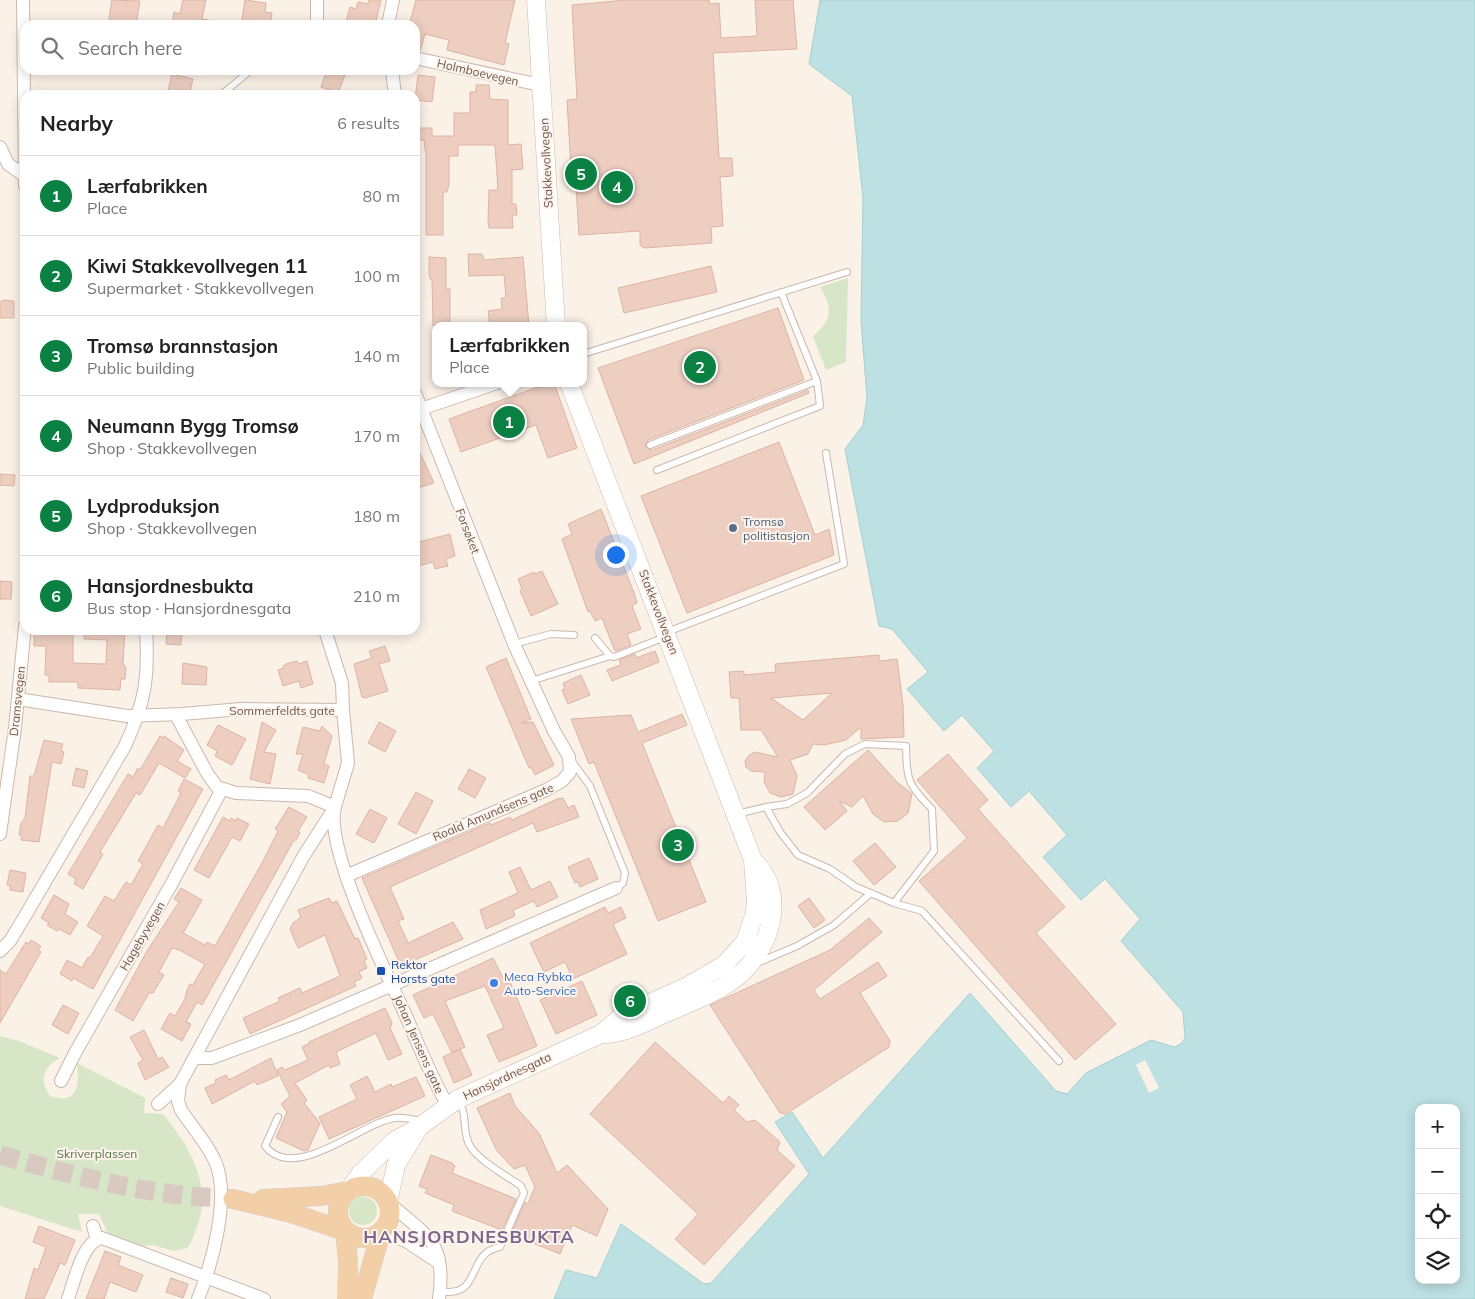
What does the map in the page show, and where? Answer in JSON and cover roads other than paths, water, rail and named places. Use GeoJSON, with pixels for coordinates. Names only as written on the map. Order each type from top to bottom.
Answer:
{"type":"FeatureCollection","features":[{"type":"Feature","properties":{"kind":"main road"},"geometry":{"type":"LineString","coordinates":[[362,1299],[381,1232],[389,1218],[388,1202],[383,1194],[371,1187],[357,1186],[348,1190],[297,1198],[238,1200],[291,1213],[345,1231],[354,1237],[366,1238],[381,1232]]}},
{"type":"Feature","properties":{"kind":"main road"},"geometry":{"type":"LineString","coordinates":[[347,1299],[348,1262],[345,1231],[337,1213],[340,1201],[348,1190]]}},
{"type":"Feature","properties":{"kind":"street"},"geometry":{"type":"LineString","coordinates":[[23,0],[23,20]]}},
{"type":"Feature","properties":{"kind":"street"},"geometry":{"type":"LineString","coordinates":[[316,20],[317,0]]}},
{"type":"Feature","properties":{"kind":"street"},"geometry":{"type":"LineString","coordinates":[[389,20],[393,0]]}},
{"type":"Feature","properties":{"kind":"street","name":"Stakkevollvegen"},"geometry":{"type":"LineString","coordinates":[[536,0],[556,322]]}},
{"type":"Feature","properties":{"kind":"street","name":"Holmboevegen"},"geometry":{"type":"LineString","coordinates":[[420,59],[540,85]]}},
{"type":"Feature","properties":{"kind":"street"},"geometry":{"type":"LineString","coordinates":[[24,75],[24,90]]}},
{"type":"Feature","properties":{"kind":"street"},"geometry":{"type":"LineString","coordinates":[[393,75],[394,90]]}},
{"type":"Feature","properties":{"kind":"street"},"geometry":{"type":"LineString","coordinates":[[0,147],[8,164],[20,172]]}},
{"type":"Feature","properties":{"kind":"street"},"geometry":{"type":"LineString","coordinates":[[420,409],[485,387]]}},
{"type":"Feature","properties":{"kind":"street","name":"Stakkevollvegen"},"geometry":{"type":"LineString","coordinates":[[571,387],[737,814]]}},
{"type":"Feature","properties":{"kind":"street","name":"Forsøket"},"geometry":{"type":"LineString","coordinates":[[420,415],[516,648]]}},
{"type":"Feature","properties":{"kind":"street","name":"Dramsvegen"},"geometry":{"type":"LineString","coordinates":[[0,834],[18,700],[24,635]]}},
{"type":"Feature","properties":{"kind":"street"},"geometry":{"type":"LineString","coordinates":[[0,951],[7,946],[26,916],[125,746],[139,715],[147,682],[146,635]]}},
{"type":"Feature","properties":{"kind":"street"},"geometry":{"type":"LineString","coordinates":[[327,635],[342,683],[343,710]]}},
{"type":"Feature","properties":{"kind":"street"},"geometry":{"type":"LineString","coordinates":[[516,648],[568,757]]}},
{"type":"Feature","properties":{"kind":"street"},"geometry":{"type":"LineString","coordinates":[[18,700],[127,716],[139,715]]}},
{"type":"Feature","properties":{"kind":"street","name":"Sommerfeldts gate"},"geometry":{"type":"LineString","coordinates":[[139,715],[176,715],[241,709],[343,710],[348,763],[335,807],[303,857],[224,1006],[180,1084],[158,1104]]}},
{"type":"Feature","properties":{"kind":"street"},"geometry":{"type":"LineString","coordinates":[[176,715],[207,773],[214,783],[222,789],[249,794],[308,796],[335,807]]}},
{"type":"Feature","properties":{"kind":"street","name":"Roald Amundsens gate"},"geometry":{"type":"LineString","coordinates":[[346,876],[558,784],[570,772],[568,757]]}},
{"type":"Feature","properties":{"kind":"street","name":"Hagebyvegen"},"geometry":{"type":"LineString","coordinates":[[61,1081],[75,1053],[193,846],[222,789]]}},
{"type":"Feature","properties":{"kind":"street","name":"Johan Jensens gate"},"geometry":{"type":"LineString","coordinates":[[335,807],[334,827],[346,876],[392,984],[453,1102]]}},
{"type":"Feature","properties":{"kind":"street","name":"Hansjordnesgata"},"geometry":{"type":"LineString","coordinates":[[348,1190],[361,1173],[394,1141],[453,1102],[601,1034],[623,1015],[702,978],[724,965],[735,955],[745,942],[754,916],[756,903],[753,860],[737,814]]}},
{"type":"Feature","properties":{"kind":"street","name":"Hansjordnesgata"},"geometry":{"type":"LineString","coordinates":[[601,1034],[623,1032],[684,1005],[727,984],[747,967],[764,943],[773,916],[774,898],[770,881],[753,860]]}},
{"type":"Feature","properties":{"kind":"street"},"geometry":{"type":"LineString","coordinates":[[194,1058],[212,1058],[300,1025],[616,888]]}},
{"type":"Feature","properties":{"kind":"street"},"geometry":{"type":"LineString","coordinates":[[180,1084],[178,1101],[181,1110],[214,1159],[220,1176],[221,1206],[207,1276],[198,1299]]}},
{"type":"Feature","properties":{"kind":"street","name":"Hansjordnesgata"},"geometry":{"type":"LineString","coordinates":[[388,1202],[396,1165],[422,1124]]}},
{"type":"Feature","properties":{"kind":"street"},"geometry":{"type":"LineString","coordinates":[[388,1202],[430,1238],[439,1263],[440,1295]]}},
{"type":"Feature","properties":{"kind":"street"},"geometry":{"type":"LineString","coordinates":[[93,1226],[95,1239]]}},
{"type":"Feature","properties":{"kind":"street"},"geometry":{"type":"LineString","coordinates":[[381,1232],[406,1241],[439,1263]]}},
{"type":"Feature","properties":{"kind":"street"},"geometry":{"type":"LineString","coordinates":[[95,1239],[118,1243],[264,1299]]}},
{"type":"Feature","properties":{"kind":"street"},"geometry":{"type":"LineString","coordinates":[[68,1299],[87,1247],[95,1239]]}},
{"type":"Feature","properties":{"kind":"lane"},"geometry":{"type":"LineString","coordinates":[[227,90],[245,75]]}},
{"type":"Feature","properties":{"kind":"lane"},"geometry":{"type":"LineString","coordinates":[[587,353],[847,272]]}},
{"type":"Feature","properties":{"kind":"lane"},"geometry":{"type":"LineString","coordinates":[[657,470],[820,406],[817,381],[781,292]]}},
{"type":"Feature","properties":{"kind":"lane"},"geometry":{"type":"LineString","coordinates":[[650,445],[817,381]]}},
{"type":"Feature","properties":{"kind":"lane"},"geometry":{"type":"LineString","coordinates":[[532,681],[610,656],[614,657],[844,564],[826,453]]}},
{"type":"Feature","properties":{"kind":"lane"},"geometry":{"type":"LineString","coordinates":[[516,648],[551,634],[574,635]]}},
{"type":"Feature","properties":{"kind":"lane"},"geometry":{"type":"LineString","coordinates":[[595,638],[610,656]]}},
{"type":"Feature","properties":{"kind":"lane"},"geometry":{"type":"LineString","coordinates":[[737,814],[787,804],[807,793],[845,754],[865,744],[906,746],[907,777],[932,809],[934,851],[894,903]]}},
{"type":"Feature","properties":{"kind":"lane"},"geometry":{"type":"LineString","coordinates":[[568,757],[590,786],[625,873],[623,882],[616,888]]}},
{"type":"Feature","properties":{"kind":"lane"},"geometry":{"type":"LineString","coordinates":[[766,807],[780,832],[798,855],[830,869],[856,887],[894,903],[922,911],[1059,1061]]}},
{"type":"Feature","properties":{"kind":"lane"},"geometry":{"type":"LineString","coordinates":[[747,967],[796,946],[834,925],[871,893]]}},
{"type":"Feature","properties":{"kind":"lane"},"geometry":{"type":"LineString","coordinates":[[440,1295],[460,1292],[471,1279],[484,1254],[492,1248],[500,1247],[524,1193],[520,1186],[480,1156],[469,1145],[464,1108],[453,1102]]}},
{"type":"Feature","properties":{"kind":"lane"},"geometry":{"type":"LineString","coordinates":[[278,1117],[265,1146],[282,1156],[296,1157],[310,1156],[381,1122],[397,1117],[422,1124]]}},
{"type":"Feature","properties":{"kind":"water"},"geometry":{"type":"Polygon","coordinates":[[[820,0],[1475,0],[1475,1299],[554,1299],[566,1270],[597,1278],[621,1224],[704,1284],[711,1283],[809,1174],[775,1122],[792,1112],[823,1158],[970,993],[1056,1091],[1067,1094],[1086,1073],[1151,1040],[1174,1047],[1181,1044],[1185,1038],[1183,1012],[1121,941],[1140,919],[1105,879],[1081,900],[1043,857],[1067,835],[1029,791],[1011,807],[977,768],[994,751],[962,715],[944,731],[907,689],[928,672],[892,629],[879,626],[845,449],[863,425],[867,398],[861,320],[863,198],[852,96],[809,64],[820,0]]]}},
{"type":"Feature","properties":{"kind":"tunnel"},"geometry":{"type":"LineString","coordinates":[[0,1155],[128,1187],[180,1195],[233,1199]]}},
{"type":"Feature","properties":{"kind":"place","name":"Lydproduksjon"},"geometry":{"type":"Point","coordinates":[581,174]}},
{"type":"Feature","properties":{"kind":"place","name":"Neumann Bygg Tromsø"},"geometry":{"type":"Point","coordinates":[617,187]}},
{"type":"Feature","properties":{"kind":"place","name":"Kiwi Stakkevollvegen 11"},"geometry":{"type":"Point","coordinates":[700,367]}},
{"type":"Feature","properties":{"kind":"place","name":"Lærfabrikken"},"geometry":{"type":"Point","coordinates":[509,422]}},
{"type":"Feature","properties":{"kind":"place","name":"Tromsø politistasjon"},"geometry":{"type":"Point","coordinates":[733,528]}},
{"type":"Feature","properties":{"kind":"place","name":"Tromsø brannstasjon"},"geometry":{"type":"Point","coordinates":[678,845]}},
{"type":"Feature","properties":{"kind":"place","name":"Rektor Horsts gate"},"geometry":{"type":"Point","coordinates":[381,971]}},
{"type":"Feature","properties":{"kind":"place","name":"Meca Rybka Auto-Service"},"geometry":{"type":"Point","coordinates":[494,983]}},
{"type":"Feature","properties":{"kind":"place","name":"Hansjordnesbukta"},"geometry":{"type":"Point","coordinates":[630,1001]}},
{"type":"Feature","properties":{"kind":"district","name":"HANSJORDNESBUKTA"},"geometry":{"type":"Point","coordinates":[469,1236]}},
{"type":"Feature","properties":{"kind":"park label","name":"Skriverplassen"},"geometry":{"type":"Point","coordinates":[97,1153]}}]}
